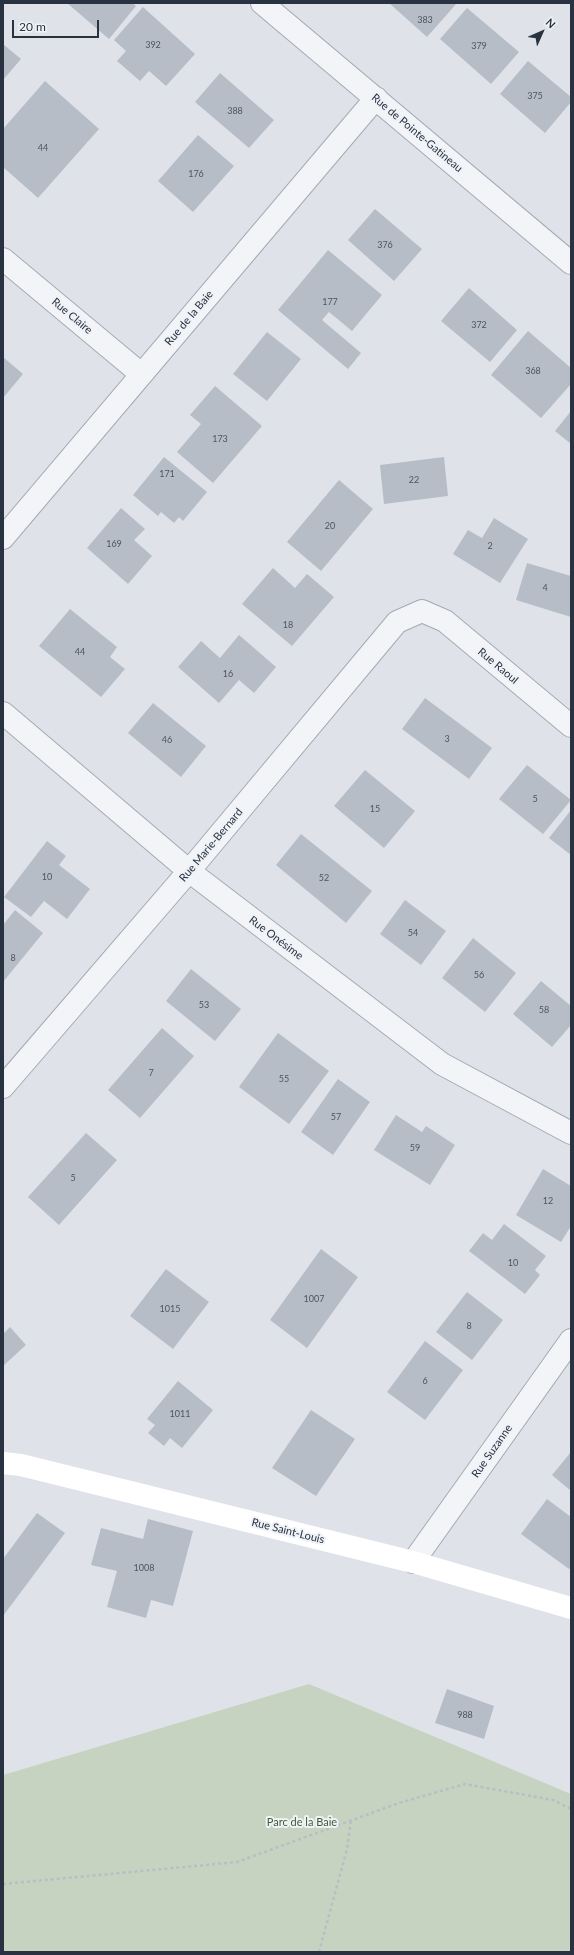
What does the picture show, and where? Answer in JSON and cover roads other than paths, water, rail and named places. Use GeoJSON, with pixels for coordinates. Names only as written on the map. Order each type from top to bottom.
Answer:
{"type":"FeatureCollection","features":[{"type":"Feature","properties":{"kind":"street","name":"Rue de Pointe-Gatineau"},"geometry":{"type":"LineString","coordinates":[[262,3],[571,263]]}},
{"type":"Feature","properties":{"kind":"street","name":"Rue de la Baie"},"geometry":{"type":"LineString","coordinates":[[3,538],[376,98]]}},
{"type":"Feature","properties":{"kind":"street","name":"Rue Claire"},"geometry":{"type":"LineString","coordinates":[[3,259],[141,374]]}},
{"type":"Feature","properties":{"kind":"street","name":"Rue Raoul"},"geometry":{"type":"LineString","coordinates":[[422,611],[445,622],[571,726]]}},
{"type":"Feature","properties":{"kind":"street","name":"Rue Marie-Bernard"},"geometry":{"type":"LineString","coordinates":[[3,1087],[189,871],[397,622],[422,611]]}},
{"type":"Feature","properties":{"kind":"street","name":"Rue Onésime"},"geometry":{"type":"LineString","coordinates":[[3,713],[189,871],[442,1064],[571,1133]]}},
{"type":"Feature","properties":{"kind":"street","name":"Rue Suzanne"},"geometry":{"type":"LineString","coordinates":[[413,1562],[571,1340]]}},
{"type":"Feature","properties":{"kind":"street","name":"Rue Saint-Louis"},"geometry":{"type":"LineString","coordinates":[[3,1463],[21,1465],[413,1562],[571,1608]]}},
{"type":"Feature","properties":{"kind":"park label","name":"Parc de la Baie"},"geometry":{"type":"Point","coordinates":[302,1822]}}]}
